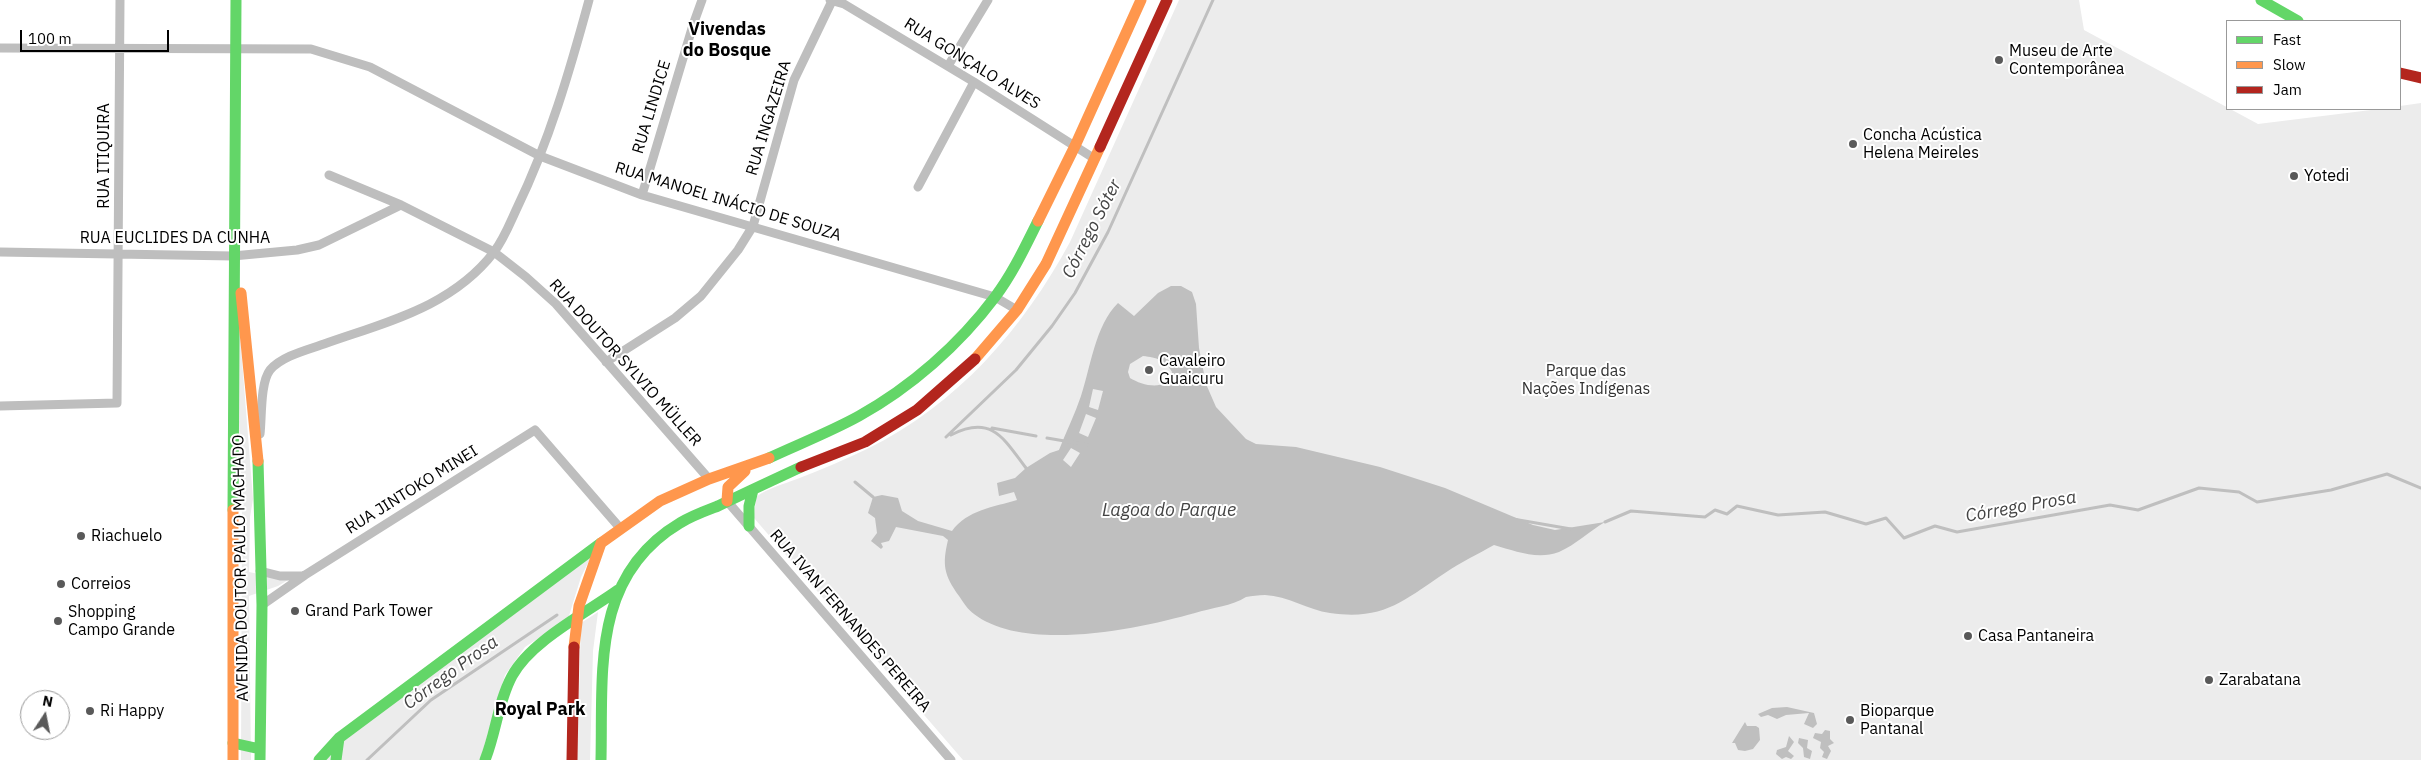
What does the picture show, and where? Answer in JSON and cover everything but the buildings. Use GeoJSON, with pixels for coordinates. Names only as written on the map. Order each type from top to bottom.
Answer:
{"type":"FeatureCollection","features":[{"type":"Feature","properties":{"kind":"main road"},"geometry":{"type":"LineString","coordinates":[[235,253],[236,0]]}},
{"type":"Feature","properties":{"kind":"main road"},"geometry":{"type":"LineString","coordinates":[[319,760],[339,738],[620,528],[660,501],[709,479],[764,460],[859,416],[924,372],[951,348],[996,297],[1035,231],[1141,0]]}},
{"type":"Feature","properties":{"kind":"main road"},"geometry":{"type":"LineString","coordinates":[[601,760],[607,630],[618,590],[631,569],[662,535],[680,523],[805,465],[865,442],[917,410],[972,363],[1017,310],[1046,264],[1167,0]]}},
{"type":"Feature","properties":{"kind":"main road"},"geometry":{"type":"LineString","coordinates":[[2261,0],[2296,20]]}},
{"type":"Feature","properties":{"kind":"main road"},"geometry":{"type":"LineString","coordinates":[[2401,73],[2421,78]]}},
{"type":"Feature","properties":{"kind":"main road","name":"AVENIDA DOUTOR PAULO MACHADO"},"geometry":{"type":"LineString","coordinates":[[235,253],[258,461],[262,606],[260,755]]}},
{"type":"Feature","properties":{"kind":"main road","name":"AVENIDA DOUTOR PAULO MACHADO"},"geometry":{"type":"LineString","coordinates":[[233,760],[235,253]]}},
{"type":"Feature","properties":{"kind":"main road"},"geometry":{"type":"LineString","coordinates":[[805,465],[817,447],[819,436]]}},
{"type":"Feature","properties":{"kind":"main road"},"geometry":{"type":"LineString","coordinates":[[727,501],[728,484],[764,460]]}},
{"type":"Feature","properties":{"kind":"main road"},"geometry":{"type":"LineString","coordinates":[[749,526],[749,506],[753,490]]}},
{"type":"Feature","properties":{"kind":"main road"},"geometry":{"type":"LineString","coordinates":[[233,507],[250,506],[259,513]]}},
{"type":"Feature","properties":{"kind":"main road"},"geometry":{"type":"LineString","coordinates":[[572,760],[573,659],[576,620],[601,543]]}},
{"type":"Feature","properties":{"kind":"main road"},"geometry":{"type":"LineString","coordinates":[[485,760],[491,746],[503,695],[513,674],[530,652],[618,590]]}},
{"type":"Feature","properties":{"kind":"main road"},"geometry":{"type":"LineString","coordinates":[[336,760],[339,738]]}},
{"type":"Feature","properties":{"kind":"main road"},"geometry":{"type":"LineString","coordinates":[[233,743],[260,755]]}},
{"type":"Feature","properties":{"kind":"street","name":"RUA ITIQUIRA"},"geometry":{"type":"LineString","coordinates":[[0,406],[116,403],[120,0]]}},
{"type":"Feature","properties":{"kind":"street"},"geometry":{"type":"LineString","coordinates":[[258,461],[265,380],[271,368],[310,349],[427,307],[446,297],[494,252],[526,190],[540,156],[589,0]]}},
{"type":"Feature","properties":{"kind":"street","name":"RUA LINDICE"},"geometry":{"type":"LineString","coordinates":[[642,195],[702,0]]}},
{"type":"Feature","properties":{"kind":"street","name":"RUA GONÇALO ALVES"},"geometry":{"type":"LineString","coordinates":[[831,0],[845,2],[1095,159]]}},
{"type":"Feature","properties":{"kind":"street","name":"RUA INGAZEIRA"},"geometry":{"type":"LineString","coordinates":[[606,362],[661,328],[701,296],[738,250],[753,226],[794,80],[831,0]]}},
{"type":"Feature","properties":{"kind":"street"},"geometry":{"type":"LineString","coordinates":[[948,66],[988,0]]}},
{"type":"Feature","properties":{"kind":"street","name":"RUA MANOEL INÁCIO DE SOUZA"},"geometry":{"type":"LineString","coordinates":[[0,48],[311,49],[370,67],[540,156],[642,195],[996,297],[1017,310]]}},
{"type":"Feature","properties":{"kind":"street"},"geometry":{"type":"LineString","coordinates":[[918,187],[974,82]]}},
{"type":"Feature","properties":{"kind":"street","name":"RUA DOUTOR SYLVIO MÜLLER"},"geometry":{"type":"LineString","coordinates":[[329,175],[401,205],[494,252],[556,304],[709,479]]}},
{"type":"Feature","properties":{"kind":"street","name":"RUA EUCLIDES DA CUNHA"},"geometry":{"type":"LineString","coordinates":[[0,252],[118,254],[235,253],[297,250],[319,245],[401,205]]}},
{"type":"Feature","properties":{"kind":"street","name":"RUA JINTOKO MINEI"},"geometry":{"type":"LineString","coordinates":[[262,606],[305,575],[535,430],[620,528]]}},
{"type":"Feature","properties":{"kind":"street","name":"RUA IVAN FERNANDES PEREIRA"},"geometry":{"type":"LineString","coordinates":[[727,501],[951,760]]}},
{"type":"Feature","properties":{"kind":"street","name":"RUA JINTOKO MINEI"},"geometry":{"type":"LineString","coordinates":[[260,571],[280,576],[305,575]]}},
{"type":"Feature","properties":{"kind":"green space","name":"Parque das Nações Indígenas"},"geometry":{"type":"Polygon","coordinates":[[[1179,0],[2079,0],[2084,30],[2226,107],[2226,110],[2232,110],[2258,124],[2371,110],[2401,110],[2401,106],[2421,103],[2421,760],[963,760],[754,518],[756,497],[867,449],[900,431],[930,410],[985,362],[1009,334],[1031,305],[1070,242],[1179,0]]]}},
{"type":"Feature","properties":{"kind":"green space"},"geometry":{"type":"Polygon","coordinates":[[[234,259],[253,499],[250,517],[249,572],[288,580],[278,586],[249,596],[251,760],[241,760],[242,518],[234,259]]]}},
{"type":"Feature","properties":{"kind":"green space"},"geometry":{"type":"Polygon","coordinates":[[[591,557],[581,577],[568,619],[525,647],[505,675],[480,760],[324,760],[348,737],[591,557]]]}},
{"type":"Feature","properties":{"kind":"green space"},"geometry":{"type":"Polygon","coordinates":[[[598,612],[593,651],[590,760],[577,760],[581,623],[598,612]]]}},
{"type":"Feature","properties":{"kind":"water","name":"Lagoa do Parque"},"geometry":{"type":"Polygon","coordinates":[[[1171,286],[1181,286],[1192,292],[1196,304],[1199,348],[1206,384],[1216,407],[1246,439],[1256,444],[1296,447],[1380,467],[1445,488],[1533,525],[1555,530],[1605,522],[1571,546],[1551,554],[1526,554],[1494,545],[1457,565],[1405,600],[1379,611],[1365,614],[1330,613],[1282,598],[1260,595],[1246,597],[1228,605],[1171,619],[1113,631],[1051,635],[1022,633],[996,626],[974,614],[966,606],[947,576],[945,556],[948,540],[943,536],[896,527],[889,541],[881,543],[883,547],[881,549],[871,541],[877,533],[875,518],[868,513],[873,497],[882,495],[898,498],[902,511],[918,521],[952,531],[965,518],[973,514],[990,507],[1017,500],[1014,492],[999,496],[997,483],[1015,478],[1026,468],[1050,453],[1059,450],[1081,396],[1099,335],[1110,312],[1118,303],[1134,316],[1158,293],[1171,286]],[[1143,356],[1130,364],[1128,372],[1130,378],[1148,385],[1154,386],[1166,383],[1172,372],[1160,360],[1143,356]],[[1093,389],[1089,407],[1098,410],[1103,391],[1093,389]],[[1086,414],[1079,433],[1088,437],[1096,418],[1086,414]],[[1071,448],[1063,460],[1071,467],[1080,453],[1071,448]]]}},
{"type":"Feature","properties":{"kind":"water"},"geometry":{"type":"Polygon","coordinates":[[[1787,707],[1814,713],[1817,724],[1813,728],[1804,724],[1809,713],[1786,715],[1777,719],[1768,715],[1761,717],[1758,714],[1772,708],[1787,707]]]}},
{"type":"Feature","properties":{"kind":"water"},"geometry":{"type":"Polygon","coordinates":[[[1745,722],[1747,726],[1759,728],[1760,740],[1753,749],[1745,751],[1738,750],[1735,743],[1732,743],[1745,722]]]}},
{"type":"Feature","properties":{"kind":"water"},"geometry":{"type":"Polygon","coordinates":[[[1825,730],[1830,731],[1830,739],[1834,743],[1828,746],[1831,751],[1827,759],[1822,757],[1824,752],[1820,748],[1821,742],[1813,738],[1815,733],[1822,734],[1825,730]]]}},
{"type":"Feature","properties":{"kind":"water"},"geometry":{"type":"Polygon","coordinates":[[[1789,736],[1794,742],[1788,751],[1794,756],[1791,759],[1786,757],[1782,759],[1776,754],[1777,750],[1786,747],[1789,736]]]}},
{"type":"Feature","properties":{"kind":"water"},"geometry":{"type":"Polygon","coordinates":[[[1799,738],[1808,740],[1807,748],[1812,751],[1810,759],[1804,757],[1803,748],[1798,743],[1799,738]]]}},
{"type":"Feature","properties":{"kind":"waterway","name":"Córrego Sóter"},"geometry":{"type":"LineString","coordinates":[[946,437],[1016,370],[1052,326],[1075,293],[1108,232],[1213,0]]}},
{"type":"Feature","properties":{"kind":"waterway","name":"Córrego Prosa"},"geometry":{"type":"LineString","coordinates":[[951,435],[965,429],[977,427],[987,429],[1003,439],[1026,468]]}},
{"type":"Feature","properties":{"kind":"waterway"},"geometry":{"type":"LineString","coordinates":[[992,428],[1036,436]]}},
{"type":"Feature","properties":{"kind":"waterway"},"geometry":{"type":"LineString","coordinates":[[1047,438],[1088,445]]}},
{"type":"Feature","properties":{"kind":"waterway","name":"Córrego Prosa"},"geometry":{"type":"LineString","coordinates":[[1605,522],[1631,511],[1705,517],[1715,510],[1727,514],[1737,506],[1778,515],[1825,512],[1866,524],[1886,518],[1904,538],[1935,526],[1957,532],[2110,505],[2138,510],[2199,488],[2239,492],[2257,502],[2331,490],[2387,474],[2421,488]]}},
{"type":"Feature","properties":{"kind":"waterway","name":"Córrego Prosa"},"geometry":{"type":"LineString","coordinates":[[855,482],[873,497]]}},
{"type":"Feature","properties":{"kind":"waterway"},"geometry":{"type":"LineString","coordinates":[[1513,519],[1571,529]]}},
{"type":"Feature","properties":{"kind":"waterway","name":"Córrego Prosa"},"geometry":{"type":"LineString","coordinates":[[367,760],[431,700],[557,615]]}},
{"type":"Feature","properties":{"kind":"traffic: fast"},"geometry":{"type":"LineString","coordinates":[[233,510],[236,0]]}},
{"type":"Feature","properties":{"kind":"traffic: fast"},"geometry":{"type":"LineString","coordinates":[[2261,0],[2296,20]]}},
{"type":"Feature","properties":{"kind":"traffic: fast"},"geometry":{"type":"LineString","coordinates":[[769,458],[859,416],[897,392],[933,364],[966,332],[995,297],[1013,269],[1038,221]]}},
{"type":"Feature","properties":{"kind":"traffic: fast"},"geometry":{"type":"LineString","coordinates":[[258,461],[262,605],[260,760]]}},
{"type":"Feature","properties":{"kind":"traffic: fast"},"geometry":{"type":"LineString","coordinates":[[601,760],[603,660],[608,628],[616,598],[630,570],[651,545],[680,523],[801,467]]}},
{"type":"Feature","properties":{"kind":"traffic: fast"},"geometry":{"type":"LineString","coordinates":[[749,526],[749,506],[753,490]]}},
{"type":"Feature","properties":{"kind":"traffic: fast"},"geometry":{"type":"LineString","coordinates":[[319,760],[339,738],[601,543]]}},
{"type":"Feature","properties":{"kind":"traffic: fast"},"geometry":{"type":"LineString","coordinates":[[485,760],[503,696],[512,676],[521,663],[545,639],[618,590]]}},
{"type":"Feature","properties":{"kind":"traffic: fast"},"geometry":{"type":"LineString","coordinates":[[336,760],[339,738]]}},
{"type":"Feature","properties":{"kind":"traffic: fast"},"geometry":{"type":"LineString","coordinates":[[233,743],[260,749]]}},
{"type":"Feature","properties":{"kind":"traffic: slow"},"geometry":{"type":"LineString","coordinates":[[1038,221],[1075,146],[1141,0]]}},
{"type":"Feature","properties":{"kind":"traffic: slow"},"geometry":{"type":"LineString","coordinates":[[975,359],[1017,310],[1046,264],[1100,147]]}},
{"type":"Feature","properties":{"kind":"traffic: slow"},"geometry":{"type":"LineString","coordinates":[[241,293],[258,461]]}},
{"type":"Feature","properties":{"kind":"traffic: slow"},"geometry":{"type":"LineString","coordinates":[[574,647],[579,606],[601,543],[660,501],[709,479],[769,458]]}},
{"type":"Feature","properties":{"kind":"traffic: slow"},"geometry":{"type":"LineString","coordinates":[[727,501],[728,487],[745,471]]}},
{"type":"Feature","properties":{"kind":"traffic: slow"},"geometry":{"type":"LineString","coordinates":[[233,510],[233,760]]}},
{"type":"Feature","properties":{"kind":"traffic: jam"},"geometry":{"type":"LineString","coordinates":[[1100,147],[1167,0]]}},
{"type":"Feature","properties":{"kind":"traffic: jam"},"geometry":{"type":"LineString","coordinates":[[2401,73],[2421,78]]}},
{"type":"Feature","properties":{"kind":"traffic: jam"},"geometry":{"type":"LineString","coordinates":[[801,467],[865,442],[917,410],[975,359]]}},
{"type":"Feature","properties":{"kind":"traffic: jam"},"geometry":{"type":"LineString","coordinates":[[572,760],[574,647]]}},
{"type":"Feature","properties":{"kind":"place","name":"Museu de Arte Contemporânea"},"geometry":{"type":"Point","coordinates":[1999,60]}},
{"type":"Feature","properties":{"kind":"place","name":"Concha Acústica Helena Meireles"},"geometry":{"type":"Point","coordinates":[1853,144]}},
{"type":"Feature","properties":{"kind":"place","name":"Yotedi"},"geometry":{"type":"Point","coordinates":[2294,176]}},
{"type":"Feature","properties":{"kind":"place","name":"Cavaleiro Guaicuru"},"geometry":{"type":"Point","coordinates":[1149,370]}},
{"type":"Feature","properties":{"kind":"place","name":"Riachuelo"},"geometry":{"type":"Point","coordinates":[81,536]}},
{"type":"Feature","properties":{"kind":"place","name":"Correios"},"geometry":{"type":"Point","coordinates":[61,584]}},
{"type":"Feature","properties":{"kind":"place","name":"Grand Park Tower"},"geometry":{"type":"Point","coordinates":[295,611]}},
{"type":"Feature","properties":{"kind":"place","name":"Shopping Campo Grande"},"geometry":{"type":"Point","coordinates":[58,621]}},
{"type":"Feature","properties":{"kind":"place","name":"Casa Pantaneira"},"geometry":{"type":"Point","coordinates":[1968,636]}},
{"type":"Feature","properties":{"kind":"place","name":"Zarabatana"},"geometry":{"type":"Point","coordinates":[2209,680]}},
{"type":"Feature","properties":{"kind":"place","name":"Ri Happy"},"geometry":{"type":"Point","coordinates":[90,711]}},
{"type":"Feature","properties":{"kind":"place","name":"Bioparque Pantanal"},"geometry":{"type":"Point","coordinates":[1850,720]}},
{"type":"Feature","properties":{"kind":"district","name":"Vivendas do Bosque"},"geometry":{"type":"Point","coordinates":[727,40]}},
{"type":"Feature","properties":{"kind":"district","name":"Royal Park"},"geometry":{"type":"Point","coordinates":[540,710]}}]}
